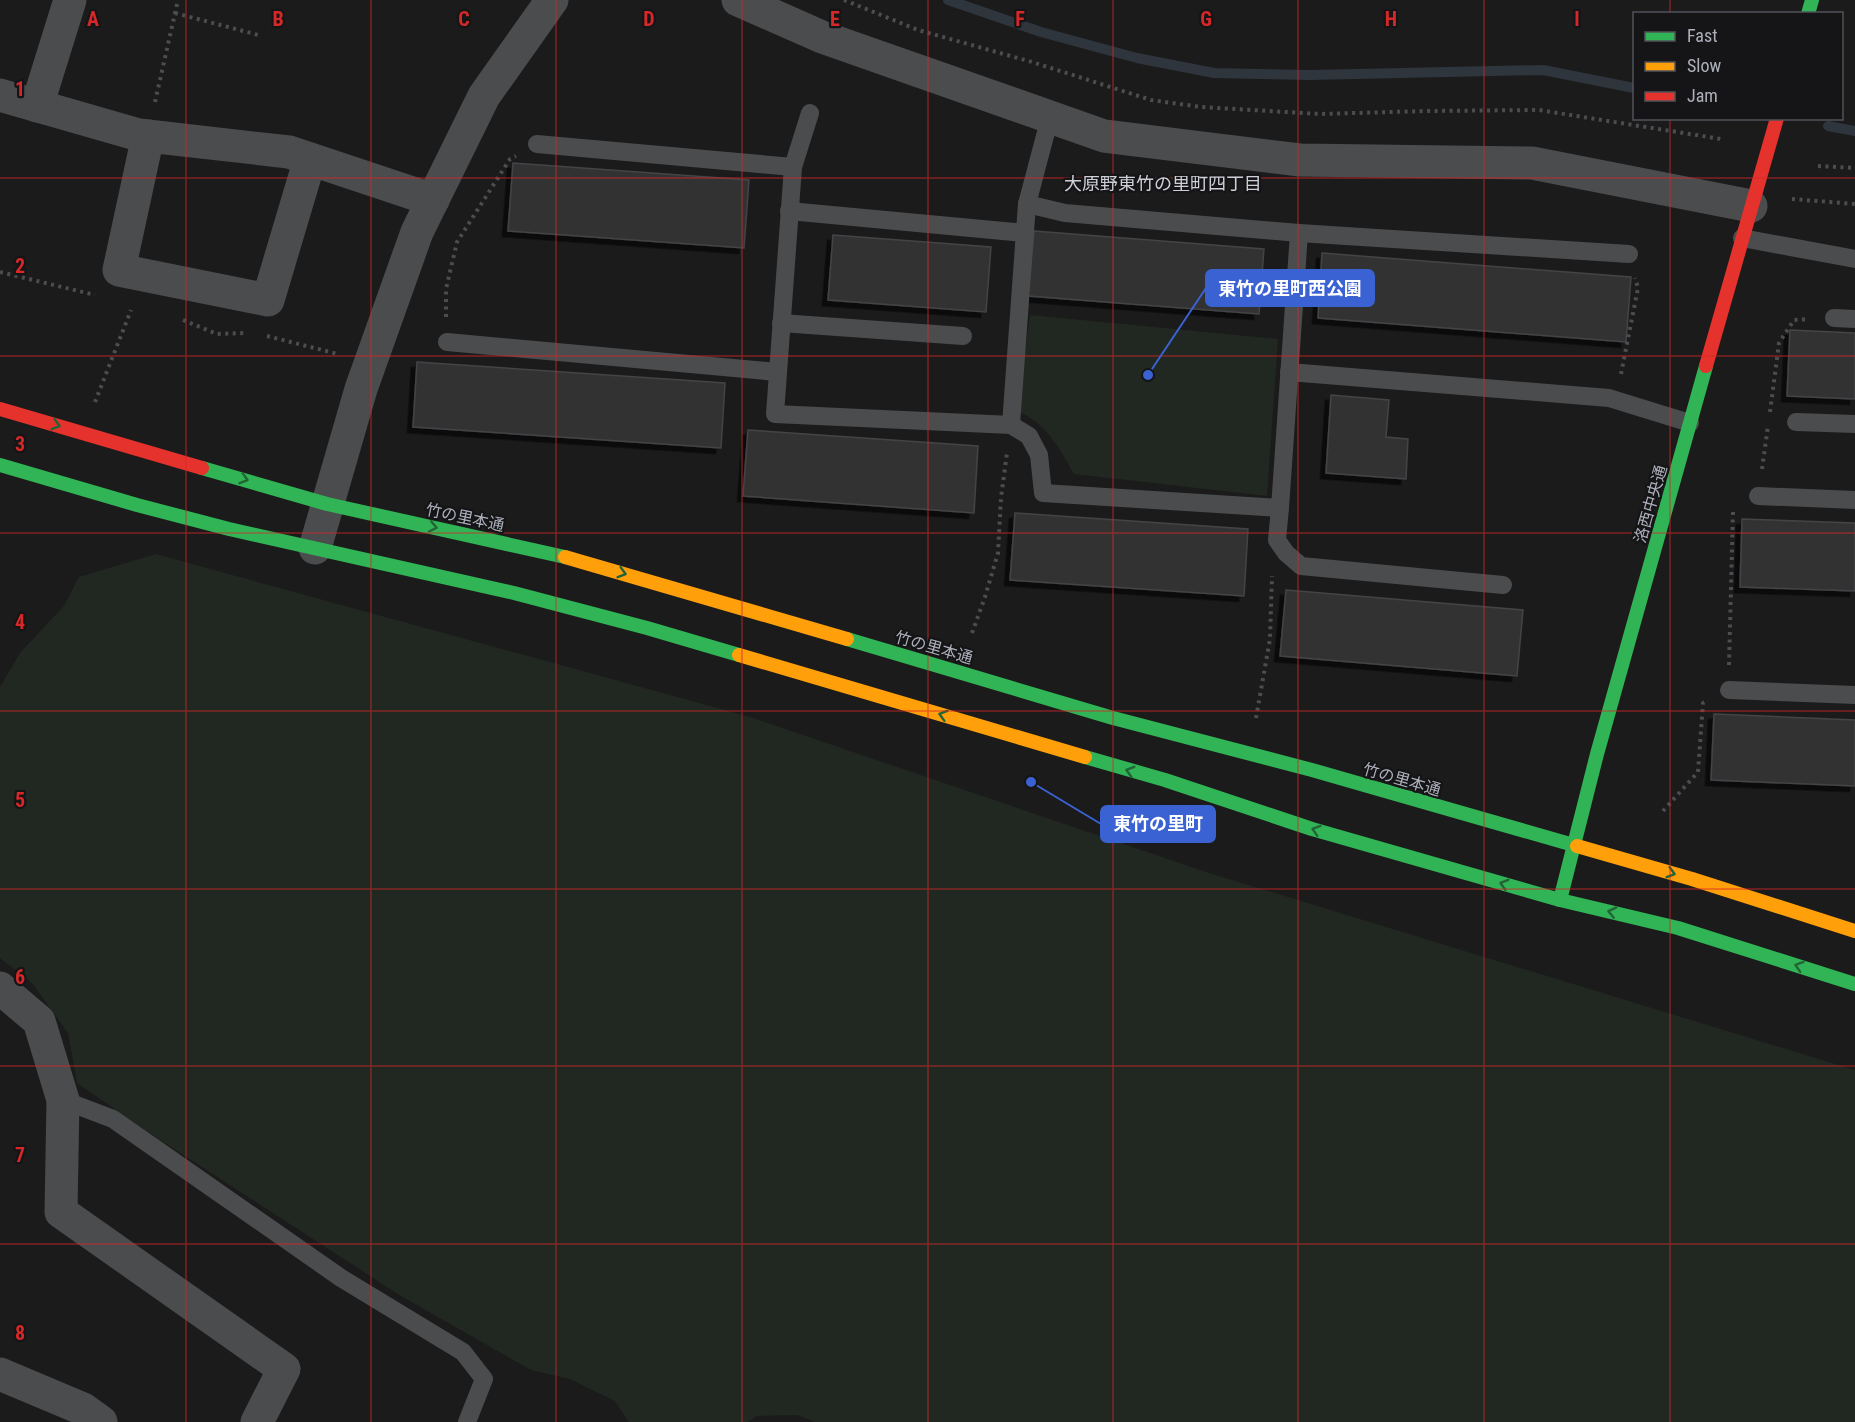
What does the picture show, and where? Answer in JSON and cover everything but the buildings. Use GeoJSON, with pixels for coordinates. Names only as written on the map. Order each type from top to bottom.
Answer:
{"type":"FeatureCollection","features":[{"type":"Feature","properties":{"kind":"street"},"geometry":{"type":"LineString","coordinates":[[37,106],[70,0]]}},
{"type":"Feature","properties":{"kind":"street"},"geometry":{"type":"LineString","coordinates":[[315,548],[361,389],[417,232],[484,96],[552,0]]}},
{"type":"Feature","properties":{"kind":"street"},"geometry":{"type":"LineString","coordinates":[[738,0],[822,37],[1104,136],[1300,160],[1532,162],[1750,206]]}},
{"type":"Feature","properties":{"kind":"street"},"geometry":{"type":"LineString","coordinates":[[0,95],[139,135],[289,152],[433,200]]}},
{"type":"Feature","properties":{"kind":"street","name":"洛西中央通"},"geometry":{"type":"LineString","coordinates":[[1560,900],[1597,754],[1750,206],[1776,120]]}},
{"type":"Feature","properties":{"kind":"street"},"geometry":{"type":"LineString","coordinates":[[148,136],[119,270],[268,300],[310,159]]}},
{"type":"Feature","properties":{"kind":"street","name":"竹の里本通"},"geometry":{"type":"LineString","coordinates":[[0,410],[327,504],[578,560],[1113,717],[1312,770],[1692,879],[1855,930]]}},
{"type":"Feature","properties":{"kind":"street"},"geometry":{"type":"LineString","coordinates":[[0,465],[137,505],[514,593],[647,628],[1165,780],[1312,829],[1560,900],[1678,928],[1855,984]]}},
{"type":"Feature","properties":{"kind":"street"},"geometry":{"type":"LineString","coordinates":[[0,988],[39,1021],[63,1100],[61,1212],[284,1369],[257,1422]]}},
{"type":"Feature","properties":{"kind":"street"},"geometry":{"type":"LineString","coordinates":[[0,1374],[83,1409],[101,1422]]}},
{"type":"Feature","properties":{"kind":"lane"},"geometry":{"type":"LineString","coordinates":[[810,113],[793,166],[775,414],[1011,425],[1029,436],[1039,455],[1043,493],[1280,508]]}},
{"type":"Feature","properties":{"kind":"lane"},"geometry":{"type":"LineString","coordinates":[[1011,425],[1027,204],[1050,117]]}},
{"type":"Feature","properties":{"kind":"lane"},"geometry":{"type":"LineString","coordinates":[[537,144],[793,166]]}},
{"type":"Feature","properties":{"kind":"lane"},"geometry":{"type":"LineString","coordinates":[[1027,204],[1065,213],[1299,233],[1629,254]]}},
{"type":"Feature","properties":{"kind":"lane"},"geometry":{"type":"LineString","coordinates":[[789,211],[1025,233]]}},
{"type":"Feature","properties":{"kind":"lane"},"geometry":{"type":"LineString","coordinates":[[1299,233],[1277,540],[1286,553],[1301,566],[1503,585]]}},
{"type":"Feature","properties":{"kind":"lane"},"geometry":{"type":"LineString","coordinates":[[1742,238],[1855,259]]}},
{"type":"Feature","properties":{"kind":"lane"},"geometry":{"type":"LineString","coordinates":[[1834,318],[1855,319]]}},
{"type":"Feature","properties":{"kind":"lane"},"geometry":{"type":"LineString","coordinates":[[781,323],[963,336]]}},
{"type":"Feature","properties":{"kind":"lane"},"geometry":{"type":"LineString","coordinates":[[447,342],[777,372]]}},
{"type":"Feature","properties":{"kind":"lane"},"geometry":{"type":"LineString","coordinates":[[1289,372],[1609,398],[1690,423]]}},
{"type":"Feature","properties":{"kind":"lane"},"geometry":{"type":"LineString","coordinates":[[1796,422],[1855,424]]}},
{"type":"Feature","properties":{"kind":"lane"},"geometry":{"type":"LineString","coordinates":[[1758,496],[1855,500]]}},
{"type":"Feature","properties":{"kind":"lane"},"geometry":{"type":"LineString","coordinates":[[1728,690],[1855,695]]}},
{"type":"Feature","properties":{"kind":"lane"},"geometry":{"type":"LineString","coordinates":[[63,1100],[113,1119],[341,1278],[463,1352],[484,1379],[468,1422]]}},
{"type":"Feature","properties":{"kind":"path"},"geometry":{"type":"LineString","coordinates":[[148,136],[178,0]]}},
{"type":"Feature","properties":{"kind":"path"},"geometry":{"type":"LineString","coordinates":[[844,0],[918,30],[1032,62],[1151,100],[1201,107],[1320,114],[1539,110],[1721,139]]}},
{"type":"Feature","properties":{"kind":"path"},"geometry":{"type":"LineString","coordinates":[[175,13],[262,36]]}},
{"type":"Feature","properties":{"kind":"path"},"geometry":{"type":"LineString","coordinates":[[447,342],[446,289],[457,242],[510,159],[537,144]]}},
{"type":"Feature","properties":{"kind":"path"},"geometry":{"type":"LineString","coordinates":[[1818,166],[1855,168]]}},
{"type":"Feature","properties":{"kind":"path"},"geometry":{"type":"LineString","coordinates":[[1792,199],[1855,204]]}},
{"type":"Feature","properties":{"kind":"path"},"geometry":{"type":"LineString","coordinates":[[1615,400],[1638,288],[1629,254]]}},
{"type":"Feature","properties":{"kind":"path"},"geometry":{"type":"LineString","coordinates":[[92,410],[130,310]]}},
{"type":"Feature","properties":{"kind":"path"},"geometry":{"type":"LineString","coordinates":[[1769,413],[1779,343],[1794,320],[1834,318]]}},
{"type":"Feature","properties":{"kind":"path"},"geometry":{"type":"LineString","coordinates":[[972,633],[998,553],[1001,498],[1011,425]]}},
{"type":"Feature","properties":{"kind":"path"},"geometry":{"type":"LineString","coordinates":[[1663,811],[1698,772],[1703,703],[1728,690],[1733,512],[1758,496],[1768,425]]}},
{"type":"Feature","properties":{"kind":"path"},"geometry":{"type":"LineString","coordinates":[[1256,718],[1270,639],[1272,566],[1277,540]]}},
{"type":"Feature","properties":{"kind":"shaded area"},"geometry":{"type":"Polygon","coordinates":[[[1030,315],[1278,339],[1267,496],[1074,474],[1044,429],[1017,411],[1030,315]]]}},
{"type":"Feature","properties":{"kind":"shaded area"},"geometry":{"type":"Polygon","coordinates":[[[156,554],[750,717],[1209,873],[1855,1070],[1855,1422],[815,1422],[797,1415],[756,1416],[748,1422],[629,1422],[615,1401],[570,1379],[531,1370],[401,1296],[157,1138],[77,1083],[68,1033],[32,983],[0,958],[0,687],[20,653],[64,606],[79,577],[156,554]]]}},
{"type":"Feature","properties":{"kind":"waterway"},"geometry":{"type":"LineString","coordinates":[[948,0],[1041,32],[1137,58],[1214,73],[1311,75],[1543,70],[1633,88]]}},
{"type":"Feature","properties":{"kind":"waterway"},"geometry":{"type":"LineString","coordinates":[[1828,126],[1855,131]]}},
{"type":"Feature","properties":{"kind":"traffic: fast"},"geometry":{"type":"LineString","coordinates":[[1809,12],[1812,0]]}},
{"type":"Feature","properties":{"kind":"traffic: fast"},"geometry":{"type":"LineString","coordinates":[[1560,900],[1597,754],[1706,366]]}},
{"type":"Feature","properties":{"kind":"traffic: fast"},"geometry":{"type":"LineString","coordinates":[[0,465],[229,529],[514,593],[739,655]]}},
{"type":"Feature","properties":{"kind":"traffic: fast"},"geometry":{"type":"LineString","coordinates":[[202,468],[327,504],[565,557]]}},
{"type":"Feature","properties":{"kind":"traffic: fast"},"geometry":{"type":"LineString","coordinates":[[847,639],[1113,718],[1312,770],[1577,846]]}},
{"type":"Feature","properties":{"kind":"traffic: fast"},"geometry":{"type":"LineString","coordinates":[[1085,757],[1165,780],[1312,829],[1560,900],[1678,928],[1855,984]]}},
{"type":"Feature","properties":{"kind":"traffic: slow"},"geometry":{"type":"LineString","coordinates":[[565,557],[847,639]]}},
{"type":"Feature","properties":{"kind":"traffic: slow"},"geometry":{"type":"LineString","coordinates":[[739,655],[1085,757]]}},
{"type":"Feature","properties":{"kind":"traffic: slow"},"geometry":{"type":"LineString","coordinates":[[1577,846],[1692,879],[1855,931]]}},
{"type":"Feature","properties":{"kind":"traffic: jam"},"geometry":{"type":"LineString","coordinates":[[1706,366],[1776,120]]}},
{"type":"Feature","properties":{"kind":"traffic: jam"},"geometry":{"type":"LineString","coordinates":[[0,409],[202,468]]}},
{"type":"Feature","properties":{"kind":"place","name":"東竹の里町西公園"},"geometry":{"type":"Point","coordinates":[1148,375]}},
{"type":"Feature","properties":{"kind":"place","name":"東竹の里町"},"geometry":{"type":"Point","coordinates":[1031,782]}},
{"type":"Feature","properties":{"kind":"district","name":"大原野東竹の里町四丁目"},"geometry":{"type":"Point","coordinates":[1163,184]}}]}
